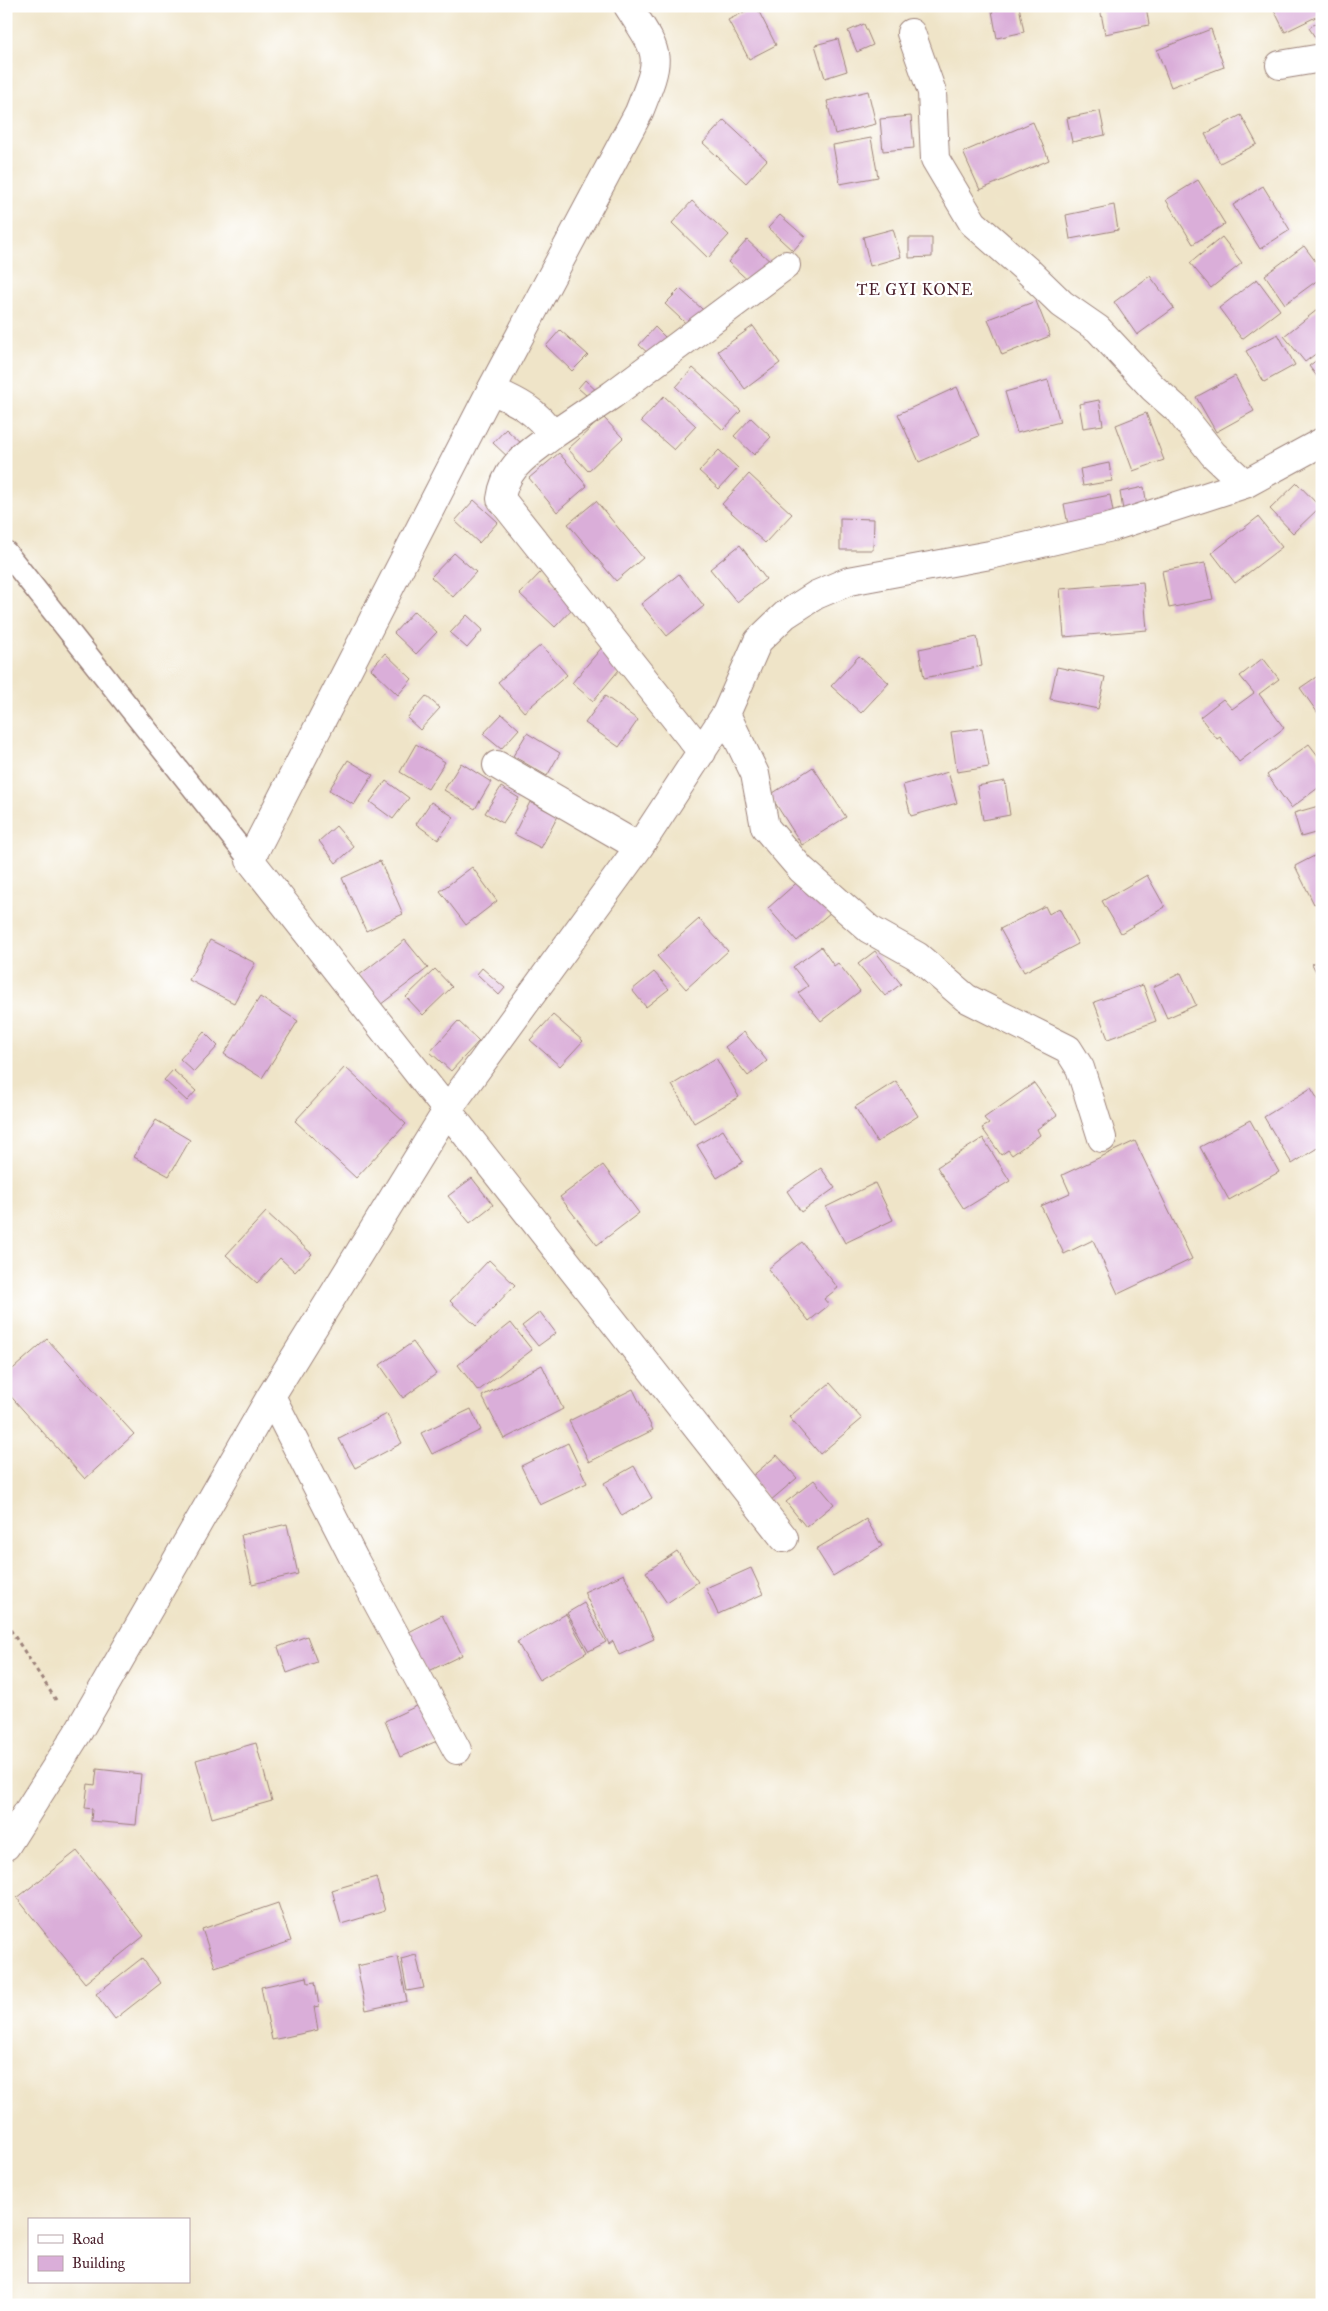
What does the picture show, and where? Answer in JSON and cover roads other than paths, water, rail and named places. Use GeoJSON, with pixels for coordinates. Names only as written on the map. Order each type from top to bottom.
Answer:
{"type":"FeatureCollection","features":[{"type":"Feature","properties":{"kind":"street"},"geometry":{"type":"LineString","coordinates":[[628,6],[652,43],[656,54],[655,69],[639,112],[491,390],[250,860],[784,1538]]}},
{"type":"Feature","properties":{"kind":"street"},"geometry":{"type":"LineString","coordinates":[[912,32],[932,92],[935,158],[973,222],[1062,304],[1098,329],[1153,388],[1179,412],[1214,454],[1245,484]]}},
{"type":"Feature","properties":{"kind":"street"},"geometry":{"type":"LineString","coordinates":[[1280,65],[1322,58]]}},
{"type":"Feature","properties":{"kind":"street"},"geometry":{"type":"LineString","coordinates":[[702,752],[501,499],[503,487],[513,466],[553,435],[612,395],[786,265]]}},
{"type":"Feature","properties":{"kind":"street"},"geometry":{"type":"LineString","coordinates":[[491,390],[524,405],[541,418],[553,435]]}},
{"type":"Feature","properties":{"kind":"street"},"geometry":{"type":"LineString","coordinates":[[6,1846],[78,1734],[271,1396],[448,1109],[639,847],[702,752],[726,714],[758,641],[785,615],[816,595],[849,581],[990,555],[1112,527],[1245,484],[1322,442]]}},
{"type":"Feature","properties":{"kind":"street"},"geometry":{"type":"LineString","coordinates":[[726,714],[755,774],[765,827],[801,869],[869,929],[917,956],[966,998],[1068,1049],[1080,1068],[1102,1138]]}},
{"type":"Feature","properties":{"kind":"street"},"geometry":{"type":"LineString","coordinates":[[497,765],[639,847]]}},
{"type":"Feature","properties":{"kind":"street"},"geometry":{"type":"LineString","coordinates":[[271,1396],[354,1559],[458,1750]]}},
{"type":"Feature","properties":{"kind":"lane"},"geometry":{"type":"LineString","coordinates":[[6,552],[250,860]]}},
{"type":"Feature","properties":{"kind":"district","name":"TE GYI KONE"},"geometry":{"type":"Point","coordinates":[915,289]}}]}
